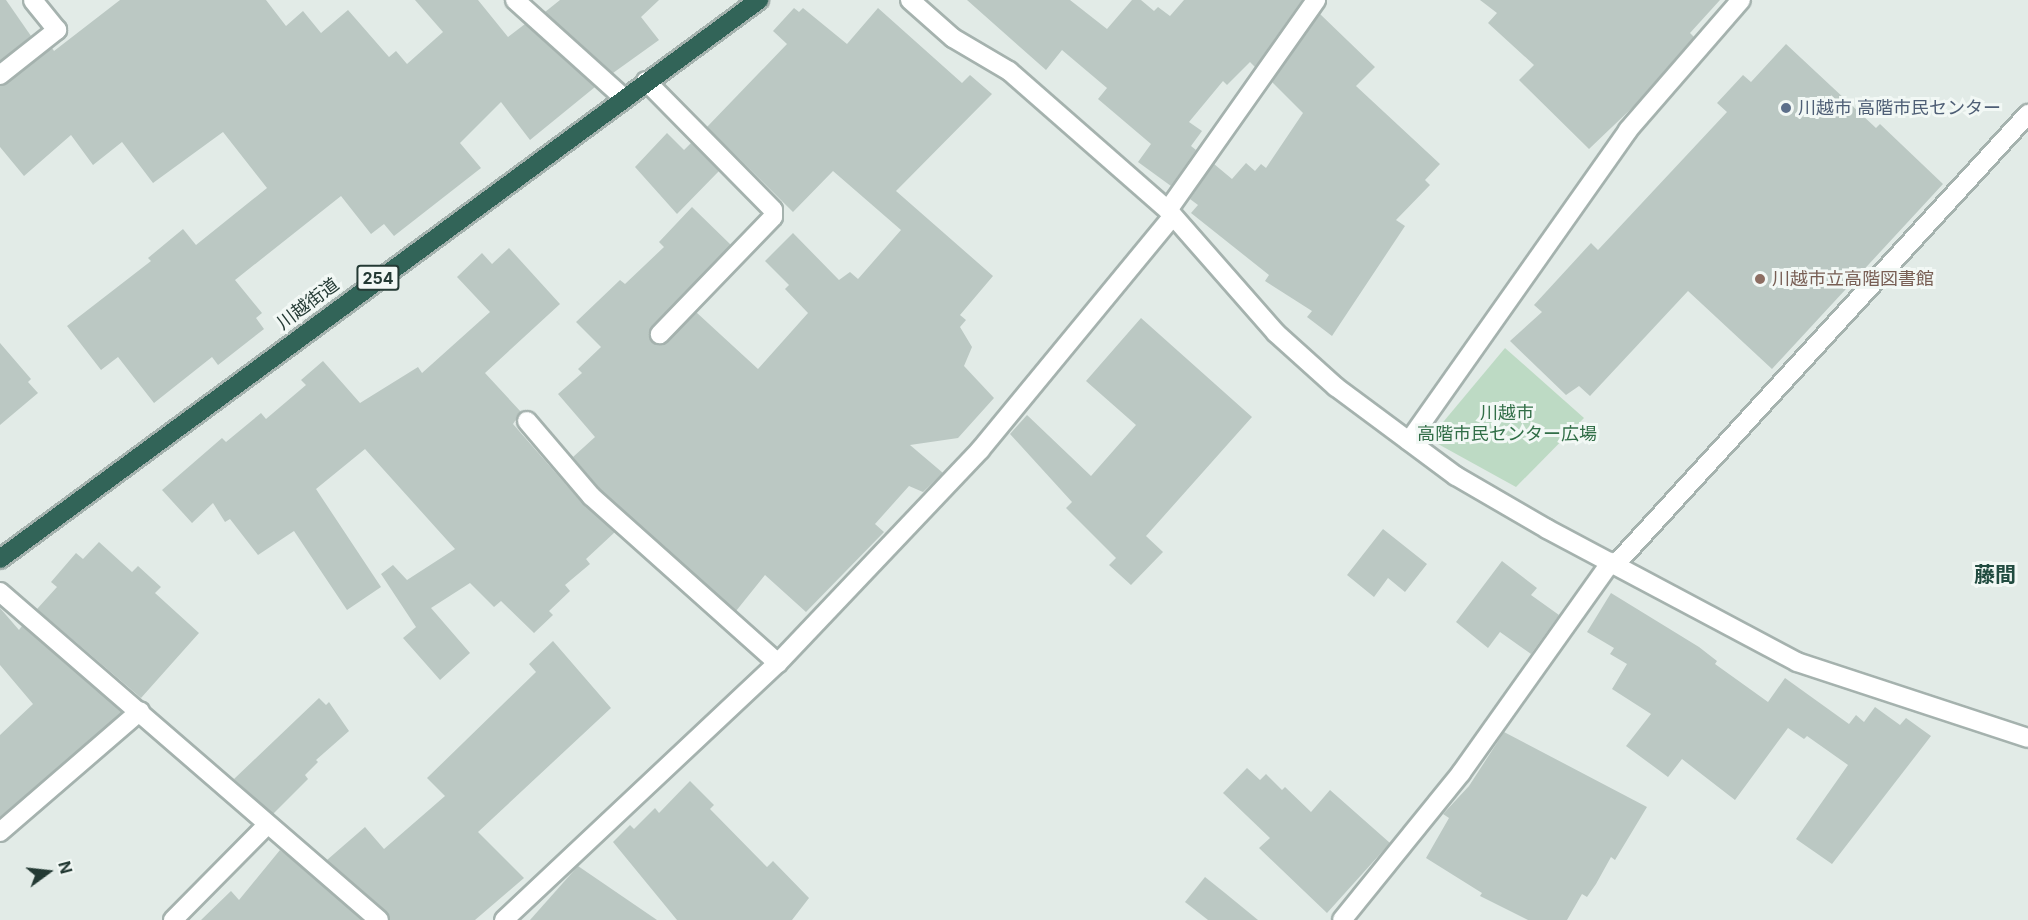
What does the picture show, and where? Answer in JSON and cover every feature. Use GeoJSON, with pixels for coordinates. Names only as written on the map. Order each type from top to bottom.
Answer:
{"type":"FeatureCollection","features":[{"type":"Feature","properties":{"kind":"highway","name":"川越街道"},"geometry":{"type":"LineString","coordinates":[[0,559],[759,0]]}},
{"type":"Feature","properties":{"kind":"street"},"geometry":{"type":"LineString","coordinates":[[0,75],[57,30],[33,0]]}},
{"type":"Feature","properties":{"kind":"street"},"geometry":{"type":"LineString","coordinates":[[515,0],[624,98]]}},
{"type":"Feature","properties":{"kind":"street"},"geometry":{"type":"LineString","coordinates":[[910,0],[952,38],[1009,71],[1171,213],[1276,333],[1335,387],[1456,476],[1613,564],[1797,662],[2028,738]]}},
{"type":"Feature","properties":{"kind":"street"},"geometry":{"type":"LineString","coordinates":[[504,920],[778,663],[980,450],[1171,213],[1316,0]]}},
{"type":"Feature","properties":{"kind":"street"},"geometry":{"type":"LineString","coordinates":[[1409,441],[1629,130],[1741,0]]}},
{"type":"Feature","properties":{"kind":"street"},"geometry":{"type":"LineString","coordinates":[[646,81],[773,210],[773,217],[660,334]]}},
{"type":"Feature","properties":{"kind":"street"},"geometry":{"type":"LineString","coordinates":[[1342,920],[1461,773],[1613,564],[2028,114]]}},
{"type":"Feature","properties":{"kind":"street"},"geometry":{"type":"LineString","coordinates":[[527,421],[591,496],[778,663]]}},
{"type":"Feature","properties":{"kind":"street"},"geometry":{"type":"LineString","coordinates":[[0,592],[379,920]]}},
{"type":"Feature","properties":{"kind":"street"},"geometry":{"type":"LineString","coordinates":[[0,832],[140,711]]}},
{"type":"Feature","properties":{"kind":"street"},"geometry":{"type":"LineString","coordinates":[[173,920],[267,825]]}},
{"type":"Feature","properties":{"kind":"green space","name":"川越市 高階市民センター広場"},"geometry":{"type":"Polygon","coordinates":[[[1505,348],[1584,418],[1516,487],[1429,439],[1505,348]]]}},
{"type":"Feature","properties":{"kind":"building"},"geometry":{"type":"Polygon","coordinates":[[[0,0],[6,0],[31,36],[0,61],[0,0]]]}},
{"type":"Feature","properties":{"kind":"building"},"geometry":{"type":"Polygon","coordinates":[[[120,0],[266,0],[286,26],[303,11],[321,33],[348,10],[389,57],[396,51],[407,64],[443,32],[415,0],[478,0],[508,37],[525,24],[595,87],[530,140],[501,102],[460,143],[481,168],[394,236],[384,224],[371,234],[341,196],[235,280],[262,313],[256,318],[264,329],[218,365],[212,357],[154,403],[118,357],[101,370],[67,326],[151,261],[148,258],[183,229],[196,245],[267,188],[223,132],[153,183],[122,142],[93,165],[71,135],[24,176],[0,147],[0,86],[52,48],[54,51],[120,0]]]}},
{"type":"Feature","properties":{"kind":"building"},"geometry":{"type":"Polygon","coordinates":[[[560,0],[659,0],[641,17],[659,40],[613,73],[545,12],[560,0]]]}},
{"type":"Feature","properties":{"kind":"building"},"geometry":{"type":"Polygon","coordinates":[[[967,0],[1070,0],[1107,29],[1132,0],[1141,0],[1154,11],[1158,7],[1170,16],[1184,0],[1302,0],[1255,67],[1250,62],[1227,85],[1223,81],[1189,122],[1202,131],[1191,146],[1196,150],[1171,186],[1138,162],[1151,144],[1098,99],[1107,88],[1062,50],[1046,70],[967,0]]]}},
{"type":"Feature","properties":{"kind":"building"},"geometry":{"type":"Polygon","coordinates":[[[1480,0],[1720,0],[1690,33],[1694,37],[1634,106],[1589,149],[1519,80],[1534,65],[1488,23],[1497,13],[1480,0]]]}},
{"type":"Feature","properties":{"kind":"building"},"geometry":{"type":"Polygon","coordinates":[[[794,8],[799,12],[803,8],[847,44],[878,8],[962,83],[970,75],[992,94],[896,191],[993,276],[960,315],[966,320],[960,327],[972,347],[964,366],[994,398],[958,438],[910,445],[943,473],[923,492],[909,486],[875,524],[884,532],[806,612],[765,575],[736,611],[599,488],[573,457],[595,437],[558,394],[582,373],[578,369],[601,347],[576,322],[620,280],[625,284],[664,247],[659,242],[692,207],[731,245],[652,326],[649,338],[657,345],[664,345],[696,312],[758,369],[808,313],[785,289],[789,285],[765,261],[793,233],[839,280],[850,272],[858,279],[901,230],[833,171],[793,212],[707,127],[787,44],[773,31],[794,8]]]}},
{"type":"Feature","properties":{"kind":"building"},"geometry":{"type":"Polygon","coordinates":[[[1320,14],[1375,67],[1356,86],[1440,164],[1425,180],[1430,185],[1396,220],[1405,226],[1332,336],[1307,317],[1312,311],[1265,281],[1269,275],[1191,213],[1198,205],[1190,199],[1214,164],[1232,179],[1246,163],[1255,171],[1261,164],[1266,168],[1303,113],[1272,82],[1320,14]]]}},
{"type":"Feature","properties":{"kind":"building"},"geometry":{"type":"Polygon","coordinates":[[[1786,44],[1876,128],[1880,124],[1943,184],[1772,369],[1688,291],[1590,396],[1579,386],[1566,395],[1510,341],[1542,312],[1534,305],[1591,243],[1598,250],[1727,112],[1717,103],[1743,75],[1751,82],[1786,44]]]}},
{"type":"Feature","properties":{"kind":"building"},"geometry":{"type":"Polygon","coordinates":[[[667,133],[684,150],[691,143],[719,171],[677,214],[635,167],[667,133]]]}},
{"type":"Feature","properties":{"kind":"building"},"geometry":{"type":"Polygon","coordinates":[[[509,248],[560,304],[485,373],[521,412],[513,424],[582,503],[615,532],[586,559],[590,564],[565,585],[570,591],[549,611],[553,615],[534,633],[501,601],[494,607],[470,583],[431,608],[470,653],[440,680],[403,638],[416,627],[381,574],[393,565],[407,580],[455,549],[365,449],[316,489],[381,587],[347,610],[294,531],[258,555],[230,519],[225,522],[213,503],[192,523],[162,490],[222,438],[226,442],[261,413],[266,419],[306,385],[301,380],[323,361],[360,403],[418,367],[422,373],[490,312],[457,277],[482,253],[492,264],[509,248]]]}},
{"type":"Feature","properties":{"kind":"building"},"geometry":{"type":"Polygon","coordinates":[[[1141,318],[1252,417],[1146,536],[1163,552],[1131,585],[1109,565],[1116,558],[1066,508],[1072,502],[1010,434],[1027,415],[1091,476],[1136,425],[1086,381],[1141,318]]]}},
{"type":"Feature","properties":{"kind":"building"},"geometry":{"type":"Polygon","coordinates":[[[0,343],[31,379],[28,382],[38,393],[0,425],[0,343]]]}},
{"type":"Feature","properties":{"kind":"building"},"geometry":{"type":"Polygon","coordinates":[[[1383,529],[1427,564],[1405,592],[1388,578],[1374,597],[1347,575],[1383,529]]]}},
{"type":"Feature","properties":{"kind":"building"},"geometry":{"type":"Polygon","coordinates":[[[99,542],[132,572],[138,566],[161,587],[155,593],[199,633],[141,698],[37,609],[57,587],[51,582],[76,553],[83,559],[99,542]]]}},
{"type":"Feature","properties":{"kind":"building"},"geometry":{"type":"Polygon","coordinates":[[[1502,561],[1537,588],[1531,595],[1559,615],[1531,654],[1500,632],[1488,648],[1456,622],[1502,561]]]}},
{"type":"Feature","properties":{"kind":"building"},"geometry":{"type":"Polygon","coordinates":[[[1611,593],[1699,647],[1717,661],[1715,664],[1768,702],[1785,678],[1849,724],[1856,715],[1864,722],[1875,707],[1900,725],[1906,718],[1931,736],[1832,864],[1796,839],[1848,765],[1807,736],[1804,739],[1788,728],[1735,800],[1682,759],[1668,777],[1626,746],[1651,714],[1612,689],[1627,664],[1610,654],[1614,648],[1587,632],[1611,593]]]}},
{"type":"Feature","properties":{"kind":"building"},"geometry":{"type":"Polygon","coordinates":[[[0,608],[19,630],[22,626],[122,712],[0,817],[0,735],[33,704],[0,665],[0,608]]]}},
{"type":"Feature","properties":{"kind":"building"},"geometry":{"type":"Polygon","coordinates":[[[553,641],[611,708],[478,832],[524,878],[475,920],[390,920],[386,911],[327,860],[365,827],[384,849],[445,796],[427,778],[536,672],[529,664],[553,641]]]}},
{"type":"Feature","properties":{"kind":"building"},"geometry":{"type":"Polygon","coordinates":[[[319,698],[326,705],[329,702],[349,731],[316,760],[318,762],[305,775],[308,779],[273,814],[234,779],[319,698]]]}},
{"type":"Feature","properties":{"kind":"building"},"geometry":{"type":"Polygon","coordinates":[[[1504,732],[1647,807],[1615,860],[1611,857],[1587,897],[1582,894],[1567,920],[1528,920],[1480,896],[1482,893],[1426,858],[1449,818],[1443,814],[1469,786],[1504,732]]]}},
{"type":"Feature","properties":{"kind":"building"},"geometry":{"type":"Polygon","coordinates":[[[1247,768],[1260,780],[1266,774],[1282,790],[1285,787],[1311,812],[1330,790],[1390,843],[1327,913],[1259,848],[1270,838],[1223,793],[1247,768]]]}},
{"type":"Feature","properties":{"kind":"building"},"geometry":{"type":"Polygon","coordinates":[[[690,781],[714,805],[710,809],[767,867],[773,861],[809,898],[792,920],[677,920],[613,842],[630,825],[634,829],[655,808],[659,813],[690,781]]]}},
{"type":"Feature","properties":{"kind":"building"},"geometry":{"type":"Polygon","coordinates":[[[280,850],[362,920],[201,920],[231,891],[239,900],[280,850]]]}},
{"type":"Feature","properties":{"kind":"building"},"geometry":{"type":"Polygon","coordinates":[[[578,866],[657,920],[530,920],[578,866]]]}},
{"type":"Feature","properties":{"kind":"building"},"geometry":{"type":"Polygon","coordinates":[[[1205,877],[1258,920],[1208,920],[1185,902],[1205,877]]]}},
{"type":"Feature","properties":{"kind":"place","name":"川越市 高階市民センター"},"geometry":{"type":"Point","coordinates":[1786,108]}},
{"type":"Feature","properties":{"kind":"place","name":"川越市立高階図書館"},"geometry":{"type":"Point","coordinates":[1760,279]}},
{"type":"Feature","properties":{"kind":"district","name":"藤間"},"geometry":{"type":"Point","coordinates":[1995,575]}}]}
